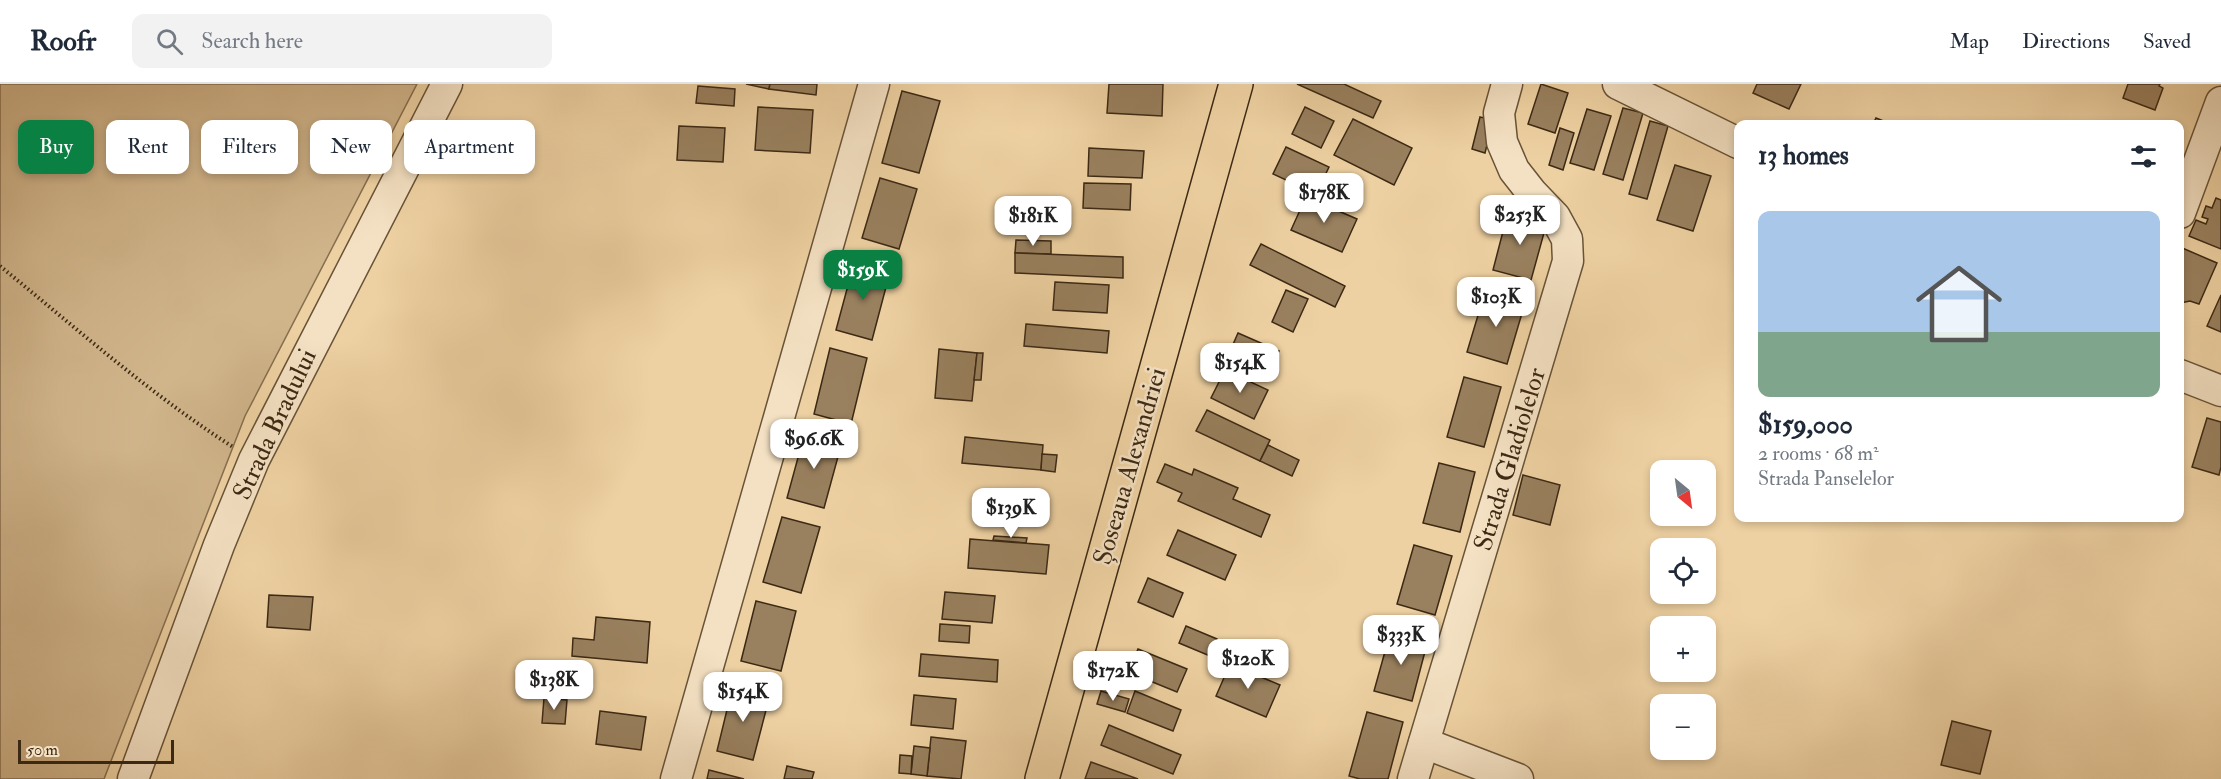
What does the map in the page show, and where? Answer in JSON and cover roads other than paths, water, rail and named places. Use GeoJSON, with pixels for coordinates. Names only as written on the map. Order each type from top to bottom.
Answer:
{"type":"FeatureCollection","features":[{"type":"Feature","properties":{"kind":"highway","name":"Șoseaua Alexandriei"},"geometry":{"type":"LineString","coordinates":[[1020,779],[1213,84]]}},
{"type":"Feature","properties":{"kind":"highway","name":"Șoseaua Alexandriei"},"geometry":{"type":"LineString","coordinates":[[1042,779],[1236,84]]}},
{"type":"Feature","properties":{"kind":"street","name":"Strada Bradului"},"geometry":{"type":"LineString","coordinates":[[133,779],[219,545],[254,460],[447,84]]}},
{"type":"Feature","properties":{"kind":"street"},"geometry":{"type":"LineString","coordinates":[[676,779],[874,84]]}},
{"type":"Feature","properties":{"kind":"street","name":"Strada Gladiolelor"},"geometry":{"type":"LineString","coordinates":[[1413,779],[1568,261],[1567,239],[1559,224],[1514,170],[1502,142],[1499,113],[1507,84]]}},
{"type":"Feature","properties":{"kind":"street"},"geometry":{"type":"LineString","coordinates":[[1618,84],[1734,141]]}},
{"type":"Feature","properties":{"kind":"street"},"geometry":{"type":"LineString","coordinates":[[2184,202],[2221,102]]}},
{"type":"Feature","properties":{"kind":"street"},"geometry":{"type":"LineString","coordinates":[[2184,377],[2221,391]]}},
{"type":"Feature","properties":{"kind":"street"},"geometry":{"type":"LineString","coordinates":[[1424,743],[1518,779]]}}]}
